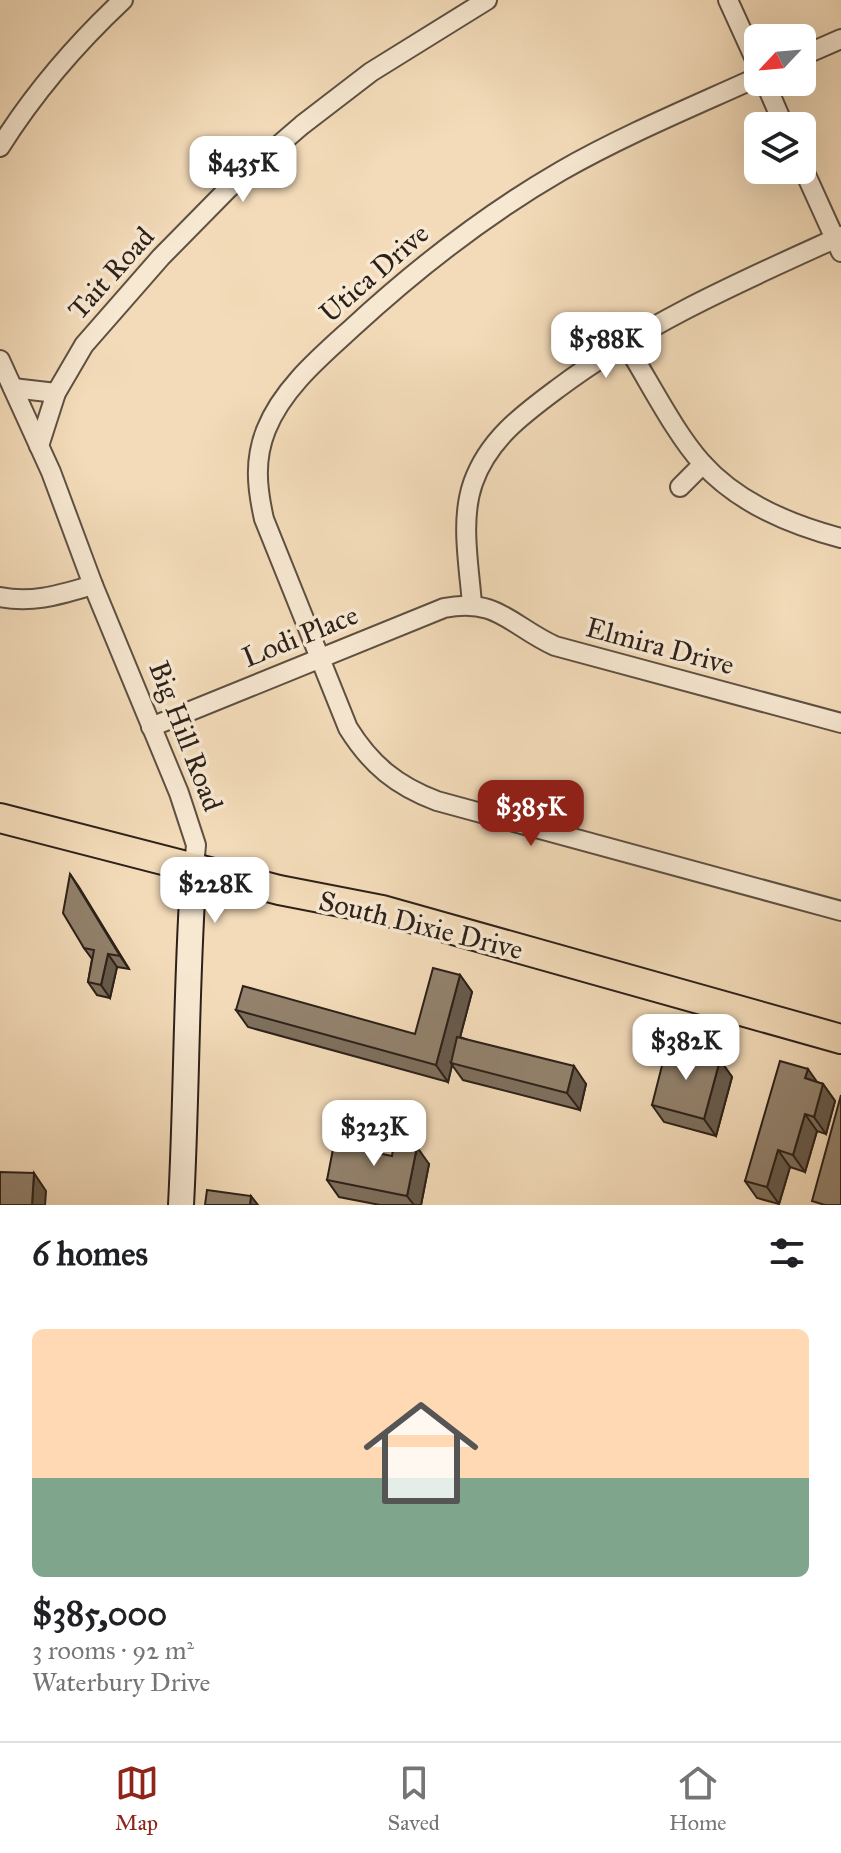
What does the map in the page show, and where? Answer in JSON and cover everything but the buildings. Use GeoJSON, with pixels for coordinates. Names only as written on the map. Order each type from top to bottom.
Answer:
{"type":"FeatureCollection","features":[{"type":"Feature","properties":{"kind":"main road","name":"South Dixie Drive"},"geometry":{"type":"LineString","coordinates":[[0,818],[279,890],[382,910],[841,1039]]}},
{"type":"Feature","properties":{"kind":"street"},"geometry":{"type":"LineString","coordinates":[[0,147],[16,121],[61,64],[123,0]]}},
{"type":"Feature","properties":{"kind":"street","name":"Tait Road"},"geometry":{"type":"LineString","coordinates":[[39,446],[56,393],[84,345],[161,257],[228,189],[302,125],[371,72],[487,0]]}},
{"type":"Feature","properties":{"kind":"street"},"geometry":{"type":"LineString","coordinates":[[728,0],[744,35]]}},
{"type":"Feature","properties":{"kind":"street"},"geometry":{"type":"LineString","coordinates":[[816,50],[841,39]]}},
{"type":"Feature","properties":{"kind":"street","name":"Utica Drive"},"geometry":{"type":"LineString","coordinates":[[744,83],[624,137],[561,171],[500,210],[396,287],[289,391],[266,431],[259,454],[258,495],[264,519],[348,728],[361,749],[398,784],[417,793],[841,911]]}},
{"type":"Feature","properties":{"kind":"street"},"geometry":{"type":"LineString","coordinates":[[472,604],[467,521],[472,485],[481,463],[502,434],[533,407],[625,343],[715,292],[839,242],[811,184]]}},
{"type":"Feature","properties":{"kind":"street"},"geometry":{"type":"LineString","coordinates":[[625,343],[703,464],[730,487],[769,512],[841,538]]}},
{"type":"Feature","properties":{"kind":"street","name":"Big Hill Road"},"geometry":{"type":"LineString","coordinates":[[0,360],[39,446],[179,793],[196,845],[188,979],[189,1030],[181,1205]]}},
{"type":"Feature","properties":{"kind":"street"},"geometry":{"type":"LineString","coordinates":[[13,388],[56,393]]}},
{"type":"Feature","properties":{"kind":"street"},"geometry":{"type":"LineString","coordinates":[[680,487],[703,464]]}},
{"type":"Feature","properties":{"kind":"street"},"geometry":{"type":"LineString","coordinates":[[0,597],[31,600],[93,585]]}},
{"type":"Feature","properties":{"kind":"street","name":"Lodi Place"},"geometry":{"type":"LineString","coordinates":[[151,727],[444,608],[472,604]]}},
{"type":"Feature","properties":{"kind":"street","name":"Elmira Drive"},"geometry":{"type":"LineString","coordinates":[[472,604],[499,612],[532,635],[565,649],[841,723]]}}]}
